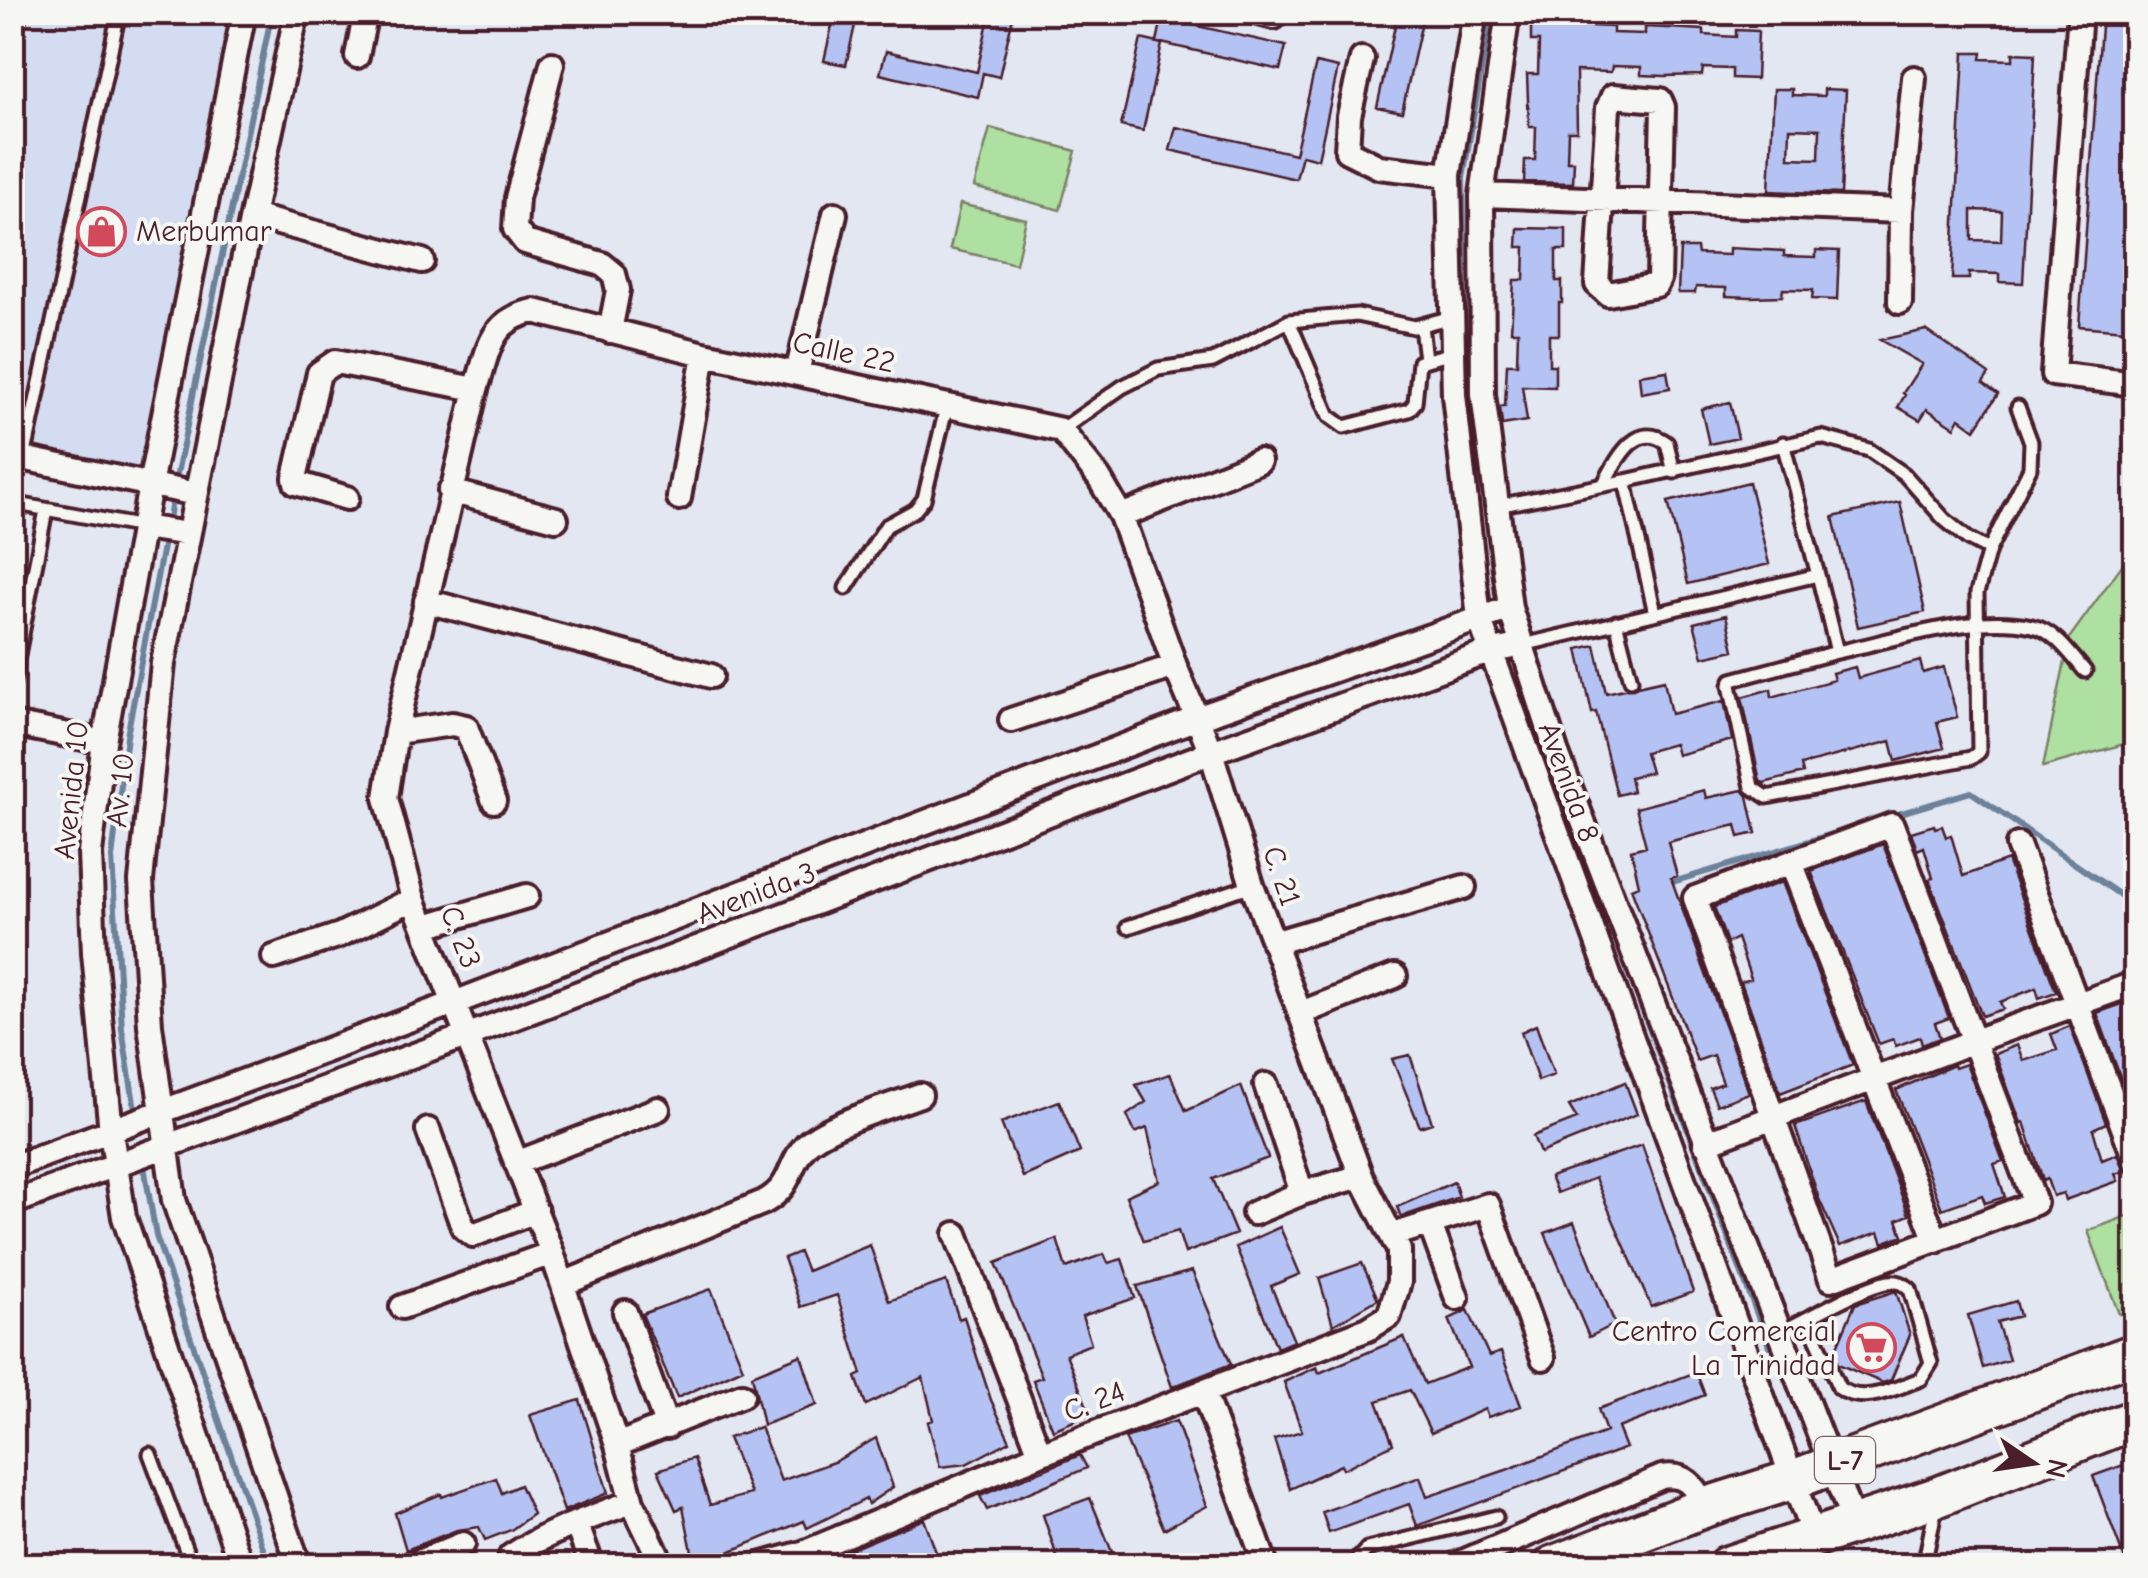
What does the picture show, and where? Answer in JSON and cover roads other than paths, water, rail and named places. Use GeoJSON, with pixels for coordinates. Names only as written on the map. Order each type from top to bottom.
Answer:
{"type":"FeatureCollection","features":[{"type":"Feature","properties":{"kind":"main road","name":"L-7"},"geometry":{"type":"LineString","coordinates":[[1553,1566],[2136,1353]]}},
{"type":"Feature","properties":{"kind":"main road","name":"L-7"},"geometry":{"type":"LineString","coordinates":[[1724,1566],[1937,1497],[2136,1419]]}},
{"type":"Feature","properties":{"kind":"main road"},"geometry":{"type":"LineString","coordinates":[[1706,1507],[1723,1532],[1724,1566]]}},
{"type":"Feature","properties":{"kind":"street","name":"Avenida 10"},"geometry":{"type":"LineString","coordinates":[[241,1566],[124,1217],[111,1132],[94,953],[90,853],[104,742],[150,485],[244,12]]}},
{"type":"Feature","properties":{"kind":"street","name":"Av. 10"},"geometry":{"type":"LineString","coordinates":[[297,12],[163,663],[141,881],[150,1025],[174,1200],[299,1566]]}},
{"type":"Feature","properties":{"kind":"street"},"geometry":{"type":"LineString","coordinates":[[357,56],[366,12]]}},
{"type":"Feature","properties":{"kind":"street","name":"Avenida 8"},"geometry":{"type":"LineString","coordinates":[[1475,12],[1450,176],[1454,396],[1479,618],[1814,1538]]}},
{"type":"Feature","properties":{"kind":"street","name":"Avenida 8"},"geometry":{"type":"LineString","coordinates":[[1508,12],[1482,195],[1483,394],[1510,608],[1557,754],[1854,1524]]}},
{"type":"Feature","properties":{"kind":"street"},"geometry":{"type":"LineString","coordinates":[[2080,12],[2054,374],[2136,384]]}},
{"type":"Feature","properties":{"kind":"street"},"geometry":{"type":"LineString","coordinates":[[1362,58],[1349,116],[1347,151],[1379,167],[1450,176]]}},
{"type":"Feature","properties":{"kind":"street"},"geometry":{"type":"LineString","coordinates":[[552,64],[517,198],[514,229],[525,242],[602,264],[614,274],[618,290],[610,331]]}},
{"type":"Feature","properties":{"kind":"street"},"geometry":{"type":"LineString","coordinates":[[1900,302],[1901,212],[1914,78]]}},
{"type":"Feature","properties":{"kind":"street"},"geometry":{"type":"LineString","coordinates":[[1612,96],[1660,100],[1661,202],[1656,285],[1608,294],[1598,284],[1602,201],[1612,96]]}},
{"type":"Feature","properties":{"kind":"street"},"geometry":{"type":"LineString","coordinates":[[1482,195],[1901,212]]}},
{"type":"Feature","properties":{"kind":"street"},"geometry":{"type":"LineString","coordinates":[[798,373],[835,214]]}},
{"type":"Feature","properties":{"kind":"street"},"geometry":{"type":"LineString","coordinates":[[252,216],[422,261]]}},
{"type":"Feature","properties":{"kind":"street","name":"Calle 22"},"geometry":{"type":"LineString","coordinates":[[512,316],[534,312],[704,354],[1061,430]]}},
{"type":"Feature","properties":{"kind":"street","name":"C. 23"},"geometry":{"type":"LineString","coordinates":[[512,316],[494,333],[476,389],[396,732],[386,798],[414,899],[564,1284],[632,1502],[663,1566]]}},
{"type":"Feature","properties":{"kind":"street"},"geometry":{"type":"LineString","coordinates":[[679,498],[704,354]]}},
{"type":"Feature","properties":{"kind":"street"},"geometry":{"type":"LineString","coordinates":[[347,498],[296,483],[294,478],[319,372],[325,366],[335,362],[476,389]]}},
{"type":"Feature","properties":{"kind":"street"},"geometry":{"type":"LineString","coordinates":[[1061,430],[1099,478],[1121,516],[1259,461]]}},
{"type":"Feature","properties":{"kind":"street"},"geometry":{"type":"LineString","coordinates":[[18,457],[196,494]]}},
{"type":"Feature","properties":{"kind":"street"},"geometry":{"type":"LineString","coordinates":[[450,492],[556,519]]}},
{"type":"Feature","properties":{"kind":"street","name":"C. 21"},"geometry":{"type":"LineString","coordinates":[[1121,516],[1210,752],[1273,943],[1361,1176],[1396,1242]]}},
{"type":"Feature","properties":{"kind":"street"},"geometry":{"type":"LineString","coordinates":[[143,527],[188,534]]}},
{"type":"Feature","properties":{"kind":"street"},"geometry":{"type":"LineString","coordinates":[[426,601],[711,676]]}},
{"type":"Feature","properties":{"kind":"street","name":"Avenida 3"},"geometry":{"type":"LineString","coordinates":[[12,1166],[454,1003],[1197,718],[1510,608]]}},
{"type":"Feature","properties":{"kind":"street","name":"Avenida 3"},"geometry":{"type":"LineString","coordinates":[[12,1204],[466,1036],[1210,752],[1489,652],[1523,644]]}},
{"type":"Feature","properties":{"kind":"street"},"geometry":{"type":"LineString","coordinates":[[1011,720],[1175,666]]}},
{"type":"Feature","properties":{"kind":"street"},"geometry":{"type":"LineString","coordinates":[[12,724],[104,742]]}},
{"type":"Feature","properties":{"kind":"street"},"geometry":{"type":"LineString","coordinates":[[396,732],[452,724],[466,726],[494,801]]}},
{"type":"Feature","properties":{"kind":"street"},"geometry":{"type":"LineString","coordinates":[[1892,824],[2034,1203],[1831,1279],[1695,898],[1791,862],[1892,824]]}},
{"type":"Feature","properties":{"kind":"street"},"geometry":{"type":"LineString","coordinates":[[2018,845],[2136,1162]]}},
{"type":"Feature","properties":{"kind":"street"},"geometry":{"type":"LineString","coordinates":[[1791,862],[1936,1241]]}},
{"type":"Feature","properties":{"kind":"street"},"geometry":{"type":"LineString","coordinates":[[1273,943],[1464,887]]}},
{"type":"Feature","properties":{"kind":"street"},"geometry":{"type":"LineString","coordinates":[[426,926],[527,896]]}},
{"type":"Feature","properties":{"kind":"street"},"geometry":{"type":"LineString","coordinates":[[274,957],[340,935],[414,899]]}},
{"type":"Feature","properties":{"kind":"street"},"geometry":{"type":"LineString","coordinates":[[1301,1013],[1395,976]]}},
{"type":"Feature","properties":{"kind":"street"},"geometry":{"type":"LineString","coordinates":[[1705,1143],[1974,1040],[2136,984]]}},
{"type":"Feature","properties":{"kind":"street"},"geometry":{"type":"LineString","coordinates":[[1266,1085],[1302,1193]]}},
{"type":"Feature","properties":{"kind":"street"},"geometry":{"type":"LineString","coordinates":[[564,1284],[764,1202],[780,1193],[803,1147],[820,1134],[920,1095]]}},
{"type":"Feature","properties":{"kind":"street"},"geometry":{"type":"LineString","coordinates":[[516,1163],[658,1109]]}},
{"type":"Feature","properties":{"kind":"street"},"geometry":{"type":"LineString","coordinates":[[428,1130],[463,1227],[473,1235],[536,1211]]}},
{"type":"Feature","properties":{"kind":"street"},"geometry":{"type":"LineString","coordinates":[[1254,1213],[1302,1193],[1361,1176]]}},
{"type":"Feature","properties":{"kind":"street"},"geometry":{"type":"LineString","coordinates":[[1396,1242],[1430,1224],[1488,1205],[1543,1358]]}},
{"type":"Feature","properties":{"kind":"street"},"geometry":{"type":"LineString","coordinates":[[1430,1224],[1458,1298]]}},
{"type":"Feature","properties":{"kind":"street"},"geometry":{"type":"LineString","coordinates":[[956,1234],[1040,1454]]}},
{"type":"Feature","properties":{"kind":"street","name":"C. 24"},"geometry":{"type":"LineString","coordinates":[[756,1566],[805,1559],[1040,1454],[1368,1329],[1389,1316],[1399,1282],[1396,1242]]}},
{"type":"Feature","properties":{"kind":"street"},"geometry":{"type":"LineString","coordinates":[[402,1307],[552,1253]]}},
{"type":"Feature","properties":{"kind":"street"},"geometry":{"type":"LineString","coordinates":[[625,1312],[667,1427]]}},
{"type":"Feature","properties":{"kind":"street"},"geometry":{"type":"LineString","coordinates":[[1203,1391],[1266,1566]]}},
{"type":"Feature","properties":{"kind":"street"},"geometry":{"type":"LineString","coordinates":[[617,1446],[742,1396]]}},
{"type":"Feature","properties":{"kind":"street"},"geometry":{"type":"LineString","coordinates":[[1453,1566],[1662,1478],[1676,1475],[1690,1481],[1706,1507]]}},
{"type":"Feature","properties":{"kind":"street"},"geometry":{"type":"LineString","coordinates":[[509,1566],[510,1556],[520,1549],[632,1502]]}},
{"type":"Feature","properties":{"kind":"street"},"geometry":{"type":"LineString","coordinates":[[576,1523],[592,1566]]}},
{"type":"Feature","properties":{"kind":"street"},"geometry":{"type":"LineString","coordinates":[[409,1566],[462,1544]]}},
{"type":"Feature","properties":{"kind":"lane"},"geometry":{"type":"LineString","coordinates":[[12,46],[20,12]]}},
{"type":"Feature","properties":{"kind":"lane"},"geometry":{"type":"LineString","coordinates":[[18,457],[119,12]]}},
{"type":"Feature","properties":{"kind":"lane"},"geometry":{"type":"LineString","coordinates":[[1061,430],[1122,387],[1158,368],[1213,362],[1289,321],[1357,315],[1421,326],[1452,317]]}},
{"type":"Feature","properties":{"kind":"lane"},"geometry":{"type":"LineString","coordinates":[[1289,321],[1330,416],[1344,427],[1409,410],[1415,403],[1419,362],[1453,353]]}},
{"type":"Feature","properties":{"kind":"lane"},"geometry":{"type":"LineString","coordinates":[[1421,326],[1424,359]]}},
{"type":"Feature","properties":{"kind":"lane"},"geometry":{"type":"LineString","coordinates":[[846,588],[886,526],[915,510],[924,498],[947,405]]}},
{"type":"Feature","properties":{"kind":"lane"},"geometry":{"type":"LineString","coordinates":[[2018,407],[2031,442],[2030,468],[1989,550],[1977,593],[1976,623],[1982,746],[1972,758],[1768,798],[1752,787],[1732,680],[1838,652],[1976,623],[2034,626],[2065,647],[2085,671]]}},
{"type":"Feature","properties":{"kind":"lane"},"geometry":{"type":"LineString","coordinates":[[1603,485],[1618,457],[1644,436],[1666,443],[1674,472]]}},
{"type":"Feature","properties":{"kind":"lane"},"geometry":{"type":"LineString","coordinates":[[1497,506],[1674,472],[1821,437],[1869,450],[1904,474],[1934,510],[1968,539],[1989,550]]}},
{"type":"Feature","properties":{"kind":"lane"},"geometry":{"type":"LineString","coordinates":[[1784,443],[1838,652]]}},
{"type":"Feature","properties":{"kind":"lane"},"geometry":{"type":"LineString","coordinates":[[1625,481],[1654,613]]}},
{"type":"Feature","properties":{"kind":"lane"},"geometry":{"type":"LineString","coordinates":[[12,503],[143,527]]}},
{"type":"Feature","properties":{"kind":"lane"},"geometry":{"type":"LineString","coordinates":[[12,686],[46,510]]}},
{"type":"Feature","properties":{"kind":"lane"},"geometry":{"type":"LineString","coordinates":[[1523,644],[1818,574]]}},
{"type":"Feature","properties":{"kind":"lane"},"geometry":{"type":"LineString","coordinates":[[1616,622],[1631,680]]}},
{"type":"Feature","properties":{"kind":"lane"},"geometry":{"type":"LineString","coordinates":[[1128,927],[1252,884]]}},
{"type":"Feature","properties":{"kind":"lane"},"geometry":{"type":"LineString","coordinates":[[1780,1332],[1869,1289],[1891,1282],[1903,1283],[1910,1289],[1931,1364],[1928,1373],[1921,1380],[1866,1397],[1846,1393],[1839,1388],[1808,1320]]}},
{"type":"Feature","properties":{"kind":"lane"},"geometry":{"type":"LineString","coordinates":[[150,1454],[192,1566]]}},
{"type":"Feature","properties":{"kind":"lane"},"geometry":{"type":"LineString","coordinates":[[1924,1566],[1937,1497]]}},
{"type":"Feature","properties":{"kind":"lane"},"geometry":{"type":"LineString","coordinates":[[1352,1566],[1368,1549],[1496,1517]]}},
{"type":"Feature","properties":{"kind":"waterway"},"geometry":{"type":"LineString","coordinates":[[177,474],[272,12]]}},
{"type":"Feature","properties":{"kind":"waterway"},"geometry":{"type":"LineString","coordinates":[[1487,592],[1466,395],[1463,178],[1491,12]]}},
{"type":"Feature","properties":{"kind":"waterway"},"geometry":{"type":"LineString","coordinates":[[170,514],[171,506]]}},
{"type":"Feature","properties":{"kind":"waterway"},"geometry":{"type":"LineString","coordinates":[[135,1109],[122,1029],[112,858],[127,736],[163,546]]}},
{"type":"Feature","properties":{"kind":"waterway"},"geometry":{"type":"LineString","coordinates":[[1891,816],[1971,792],[2136,906]]}},
{"type":"Feature","properties":{"kind":"waterway"},"geometry":{"type":"LineString","coordinates":[[1666,884],[1855,827]]}},
{"type":"Feature","properties":{"kind":"waterway"},"geometry":{"type":"LineString","coordinates":[[1571,840],[1602,903],[1769,1346]]}},
{"type":"Feature","properties":{"kind":"waterway"},"geometry":{"type":"LineString","coordinates":[[144,1166],[156,1236],[269,1566]]}},
{"type":"Feature","properties":{"kind":"place","name":"Merbumar"},"geometry":{"type":"Point","coordinates":[101,231]}},
{"type":"Feature","properties":{"kind":"place","name":"Centro Comercial La Trinidad"},"geometry":{"type":"Point","coordinates":[1871,1348]}}]}
